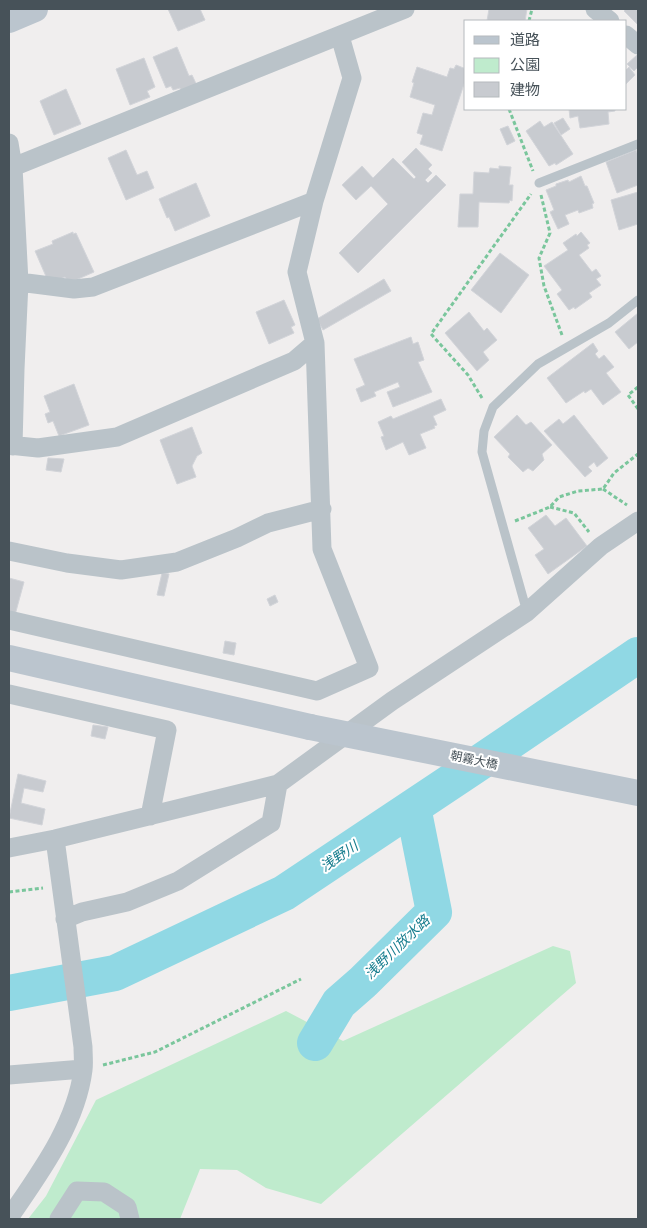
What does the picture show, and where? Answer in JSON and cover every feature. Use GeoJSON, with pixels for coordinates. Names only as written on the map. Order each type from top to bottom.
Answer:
{"type":"FeatureCollection","features":[{"type":"Feature","properties":{"kind":"street"},"geometry":{"type":"LineString","coordinates":[[9,20],[35,9]]}},
{"type":"Feature","properties":{"kind":"street"},"geometry":{"type":"LineString","coordinates":[[13,167],[405,9]]}},
{"type":"Feature","properties":{"kind":"street"},"geometry":{"type":"LineString","coordinates":[[595,9],[609,20]]}},
{"type":"Feature","properties":{"kind":"street"},"geometry":{"type":"LineString","coordinates":[[9,620],[316,691],[369,668],[322,549],[315,342],[297,272],[314,201],[352,78],[340,36]]}},
{"type":"Feature","properties":{"kind":"street"},"geometry":{"type":"LineString","coordinates":[[627,36],[638,45]]}},
{"type":"Feature","properties":{"kind":"street"},"geometry":{"type":"LineString","coordinates":[[9,143],[13,167],[19,282],[11,446],[38,448],[117,437],[294,361],[315,342]]}},
{"type":"Feature","properties":{"kind":"street"},"geometry":{"type":"LineString","coordinates":[[19,282],[74,289],[93,288],[314,201]]}},
{"type":"Feature","properties":{"kind":"street"},"geometry":{"type":"LineString","coordinates":[[9,551],[67,564],[121,570],[177,562],[237,538],[268,523],[322,509]]}},
{"type":"Feature","properties":{"kind":"street"},"geometry":{"type":"LineString","coordinates":[[9,848],[55,839],[278,784],[392,701],[527,612],[635,514]]}},
{"type":"Feature","properties":{"kind":"street","name":"朝霧大橋"},"geometry":{"type":"LineString","coordinates":[[9,658],[310,726],[638,794]]}},
{"type":"Feature","properties":{"kind":"street"},"geometry":{"type":"LineString","coordinates":[[9,694],[167,730],[150,816]]}},
{"type":"Feature","properties":{"kind":"street"},"geometry":{"type":"LineString","coordinates":[[66,923],[82,912],[127,902],[178,881],[271,823],[278,784]]}},
{"type":"Feature","properties":{"kind":"street"},"geometry":{"type":"LineString","coordinates":[[9,1218],[48,1161],[75,1104],[83,1070],[83,1047],[55,839]]}},
{"type":"Feature","properties":{"kind":"street"},"geometry":{"type":"LineString","coordinates":[[9,1075],[83,1070]]}},
{"type":"Feature","properties":{"kind":"street"},"geometry":{"type":"LineString","coordinates":[[59,1219],[77,1192],[104,1192],[127,1207],[130,1219]]}},
{"type":"Feature","properties":{"kind":"lane"},"geometry":{"type":"LineString","coordinates":[[538,183],[638,144]]}},
{"type":"Feature","properties":{"kind":"lane"},"geometry":{"type":"LineString","coordinates":[[527,612],[482,452],[484,431],[490,413],[493,407],[538,364],[610,323],[638,300]]}},
{"type":"Feature","properties":{"kind":"path"},"geometry":{"type":"LineString","coordinates":[[509,110],[538,183],[550,233],[539,258],[544,286],[566,348]]}},
{"type":"Feature","properties":{"kind":"path"},"geometry":{"type":"LineString","coordinates":[[490,413],[468,375],[431,334],[538,183]]}},
{"type":"Feature","properties":{"kind":"path"},"geometry":{"type":"LineString","coordinates":[[638,387],[628,395],[638,408]]}},
{"type":"Feature","properties":{"kind":"path"},"geometry":{"type":"LineString","coordinates":[[603,488],[614,473],[638,454]]}},
{"type":"Feature","properties":{"kind":"path"},"geometry":{"type":"LineString","coordinates":[[503,526],[550,507],[559,497],[578,491],[603,488],[635,514]]}},
{"type":"Feature","properties":{"kind":"path"},"geometry":{"type":"LineString","coordinates":[[550,507],[574,513],[601,546]]}},
{"type":"Feature","properties":{"kind":"path"},"geometry":{"type":"LineString","coordinates":[[9,892],[61,886]]}},
{"type":"Feature","properties":{"kind":"path"},"geometry":{"type":"LineString","coordinates":[[83,1070],[155,1052],[300,979]]}},
{"type":"Feature","properties":{"kind":"green space"},"geometry":{"type":"Polygon","coordinates":[[[553,946],[570,951],[576,983],[321,1204],[266,1188],[237,1170],[200,1169],[180,1219],[28,1219],[46,1196],[96,1100],[286,1011],[343,1041],[553,946]]]}},
{"type":"Feature","properties":{"kind":"building"},"geometry":{"type":"Polygon","coordinates":[[[168,9],[200,9],[205,20],[178,31],[168,9]]]}},
{"type":"Feature","properties":{"kind":"building"},"geometry":{"type":"Polygon","coordinates":[[[489,9],[527,9],[525,20],[487,20],[489,9]]]}},
{"type":"Feature","properties":{"kind":"building"},"geometry":{"type":"Polygon","coordinates":[[[626,9],[638,9],[638,25],[624,11],[626,9]]]}},
{"type":"Feature","properties":{"kind":"building"},"geometry":{"type":"Polygon","coordinates":[[[177,47],[189,76],[192,75],[199,90],[183,97],[180,88],[173,90],[171,86],[166,88],[153,57],[177,47]]]}},
{"type":"Feature","properties":{"kind":"building"},"geometry":{"type":"Polygon","coordinates":[[[637,55],[638,67],[634,71],[627,64],[637,55]]]}},
{"type":"Feature","properties":{"kind":"building"},"geometry":{"type":"Polygon","coordinates":[[[144,58],[155,87],[147,91],[150,97],[130,105],[116,69],[144,58]]]}},
{"type":"Feature","properties":{"kind":"building"},"geometry":{"type":"Polygon","coordinates":[[[456,65],[464,68],[464,84],[442,151],[420,144],[423,135],[417,133],[423,113],[432,115],[435,105],[410,97],[414,83],[412,82],[417,67],[447,77],[450,68],[454,69],[456,65]]]}},
{"type":"Feature","properties":{"kind":"building"},"geometry":{"type":"Polygon","coordinates":[[[629,67],[635,75],[627,83],[627,69],[629,67]]]}},
{"type":"Feature","properties":{"kind":"building"},"geometry":{"type":"Polygon","coordinates":[[[66,89],[81,124],[54,135],[40,101],[66,89]]]}},
{"type":"Feature","properties":{"kind":"building"},"geometry":{"type":"Polygon","coordinates":[[[569,110],[615,110],[608,112],[609,124],[580,128],[578,116],[570,118],[569,110]]]}},
{"type":"Feature","properties":{"kind":"building"},"geometry":{"type":"Polygon","coordinates":[[[563,118],[570,129],[561,135],[554,123],[563,118]]]}},
{"type":"Feature","properties":{"kind":"building"},"geometry":{"type":"Polygon","coordinates":[[[540,121],[544,127],[552,122],[573,154],[556,165],[555,163],[549,166],[526,131],[540,121]]]}},
{"type":"Feature","properties":{"kind":"building"},"geometry":{"type":"Polygon","coordinates":[[[508,126],[515,141],[507,145],[500,129],[508,126]]]}},
{"type":"Feature","properties":{"kind":"building"},"geometry":{"type":"Polygon","coordinates":[[[416,148],[432,165],[428,169],[432,173],[425,180],[428,183],[436,175],[446,185],[358,273],[339,253],[388,204],[371,186],[356,200],[342,185],[362,166],[373,178],[393,158],[414,179],[416,177],[402,162],[416,148]]]}},
{"type":"Feature","properties":{"kind":"building"},"geometry":{"type":"Polygon","coordinates":[[[126,150],[137,175],[147,171],[154,188],[126,200],[108,158],[126,150]]]}},
{"type":"Feature","properties":{"kind":"building"},"geometry":{"type":"Polygon","coordinates":[[[636,150],[638,155],[638,185],[617,193],[606,162],[636,150]]]}},
{"type":"Feature","properties":{"kind":"building"},"geometry":{"type":"Polygon","coordinates":[[[499,166],[511,167],[509,185],[513,185],[512,201],[510,200],[509,203],[479,202],[478,227],[458,227],[460,194],[473,194],[474,172],[489,173],[490,168],[499,169],[499,166]]]}},
{"type":"Feature","properties":{"kind":"building"},"geometry":{"type":"Polygon","coordinates":[[[581,176],[594,203],[592,204],[593,208],[579,213],[578,210],[565,215],[569,224],[558,229],[550,212],[554,210],[546,190],[556,186],[556,184],[568,180],[569,182],[581,176]]]}},
{"type":"Feature","properties":{"kind":"building"},"geometry":{"type":"Polygon","coordinates":[[[196,183],[210,216],[175,231],[159,199],[196,183]]]}},
{"type":"Feature","properties":{"kind":"building"},"geometry":{"type":"Polygon","coordinates":[[[638,192],[638,224],[619,230],[611,200],[638,192]]]}},
{"type":"Feature","properties":{"kind":"building"},"geometry":{"type":"Polygon","coordinates":[[[73,232],[73,234],[76,233],[94,272],[69,283],[65,277],[53,282],[48,281],[35,251],[53,244],[52,241],[73,232]]]}},
{"type":"Feature","properties":{"kind":"building"},"geometry":{"type":"Polygon","coordinates":[[[581,232],[590,243],[587,245],[589,248],[579,255],[592,272],[596,269],[601,276],[596,279],[601,285],[589,293],[592,297],[575,309],[574,307],[569,310],[557,294],[562,290],[544,266],[568,250],[563,243],[581,232]]]}},
{"type":"Feature","properties":{"kind":"building"},"geometry":{"type":"Polygon","coordinates":[[[500,253],[529,275],[501,313],[471,290],[500,253]]]}},
{"type":"Feature","properties":{"kind":"building"},"geometry":{"type":"Polygon","coordinates":[[[384,279],[391,291],[323,330],[317,319],[384,279]]]}},
{"type":"Feature","properties":{"kind":"building"},"geometry":{"type":"Polygon","coordinates":[[[284,300],[295,325],[291,327],[294,333],[269,344],[256,312],[284,300]]]}},
{"type":"Feature","properties":{"kind":"building"},"geometry":{"type":"Polygon","coordinates":[[[469,312],[484,331],[487,328],[497,340],[483,352],[489,360],[477,371],[445,333],[469,312]]]}},
{"type":"Feature","properties":{"kind":"building"},"geometry":{"type":"Polygon","coordinates":[[[638,313],[638,342],[629,349],[615,332],[638,313]]]}},
{"type":"Feature","properties":{"kind":"building"},"geometry":{"type":"Polygon","coordinates":[[[411,337],[413,344],[418,342],[424,360],[418,362],[432,392],[393,407],[387,392],[400,387],[398,382],[374,392],[376,396],[361,402],[356,389],[365,385],[354,359],[411,337]]]}},
{"type":"Feature","properties":{"kind":"building"},"geometry":{"type":"Polygon","coordinates":[[[593,343],[598,351],[595,354],[599,359],[604,355],[614,367],[606,373],[621,392],[603,405],[591,389],[585,393],[584,391],[566,403],[547,378],[593,343]]]}},
{"type":"Feature","properties":{"kind":"building"},"geometry":{"type":"Polygon","coordinates":[[[74,384],[89,425],[59,436],[53,421],[48,423],[45,414],[50,412],[44,396],[74,384]]]}},
{"type":"Feature","properties":{"kind":"building"},"geometry":{"type":"Polygon","coordinates":[[[441,399],[446,410],[433,416],[437,425],[434,426],[435,428],[420,434],[426,448],[409,455],[403,442],[386,450],[381,437],[384,436],[378,422],[391,416],[393,419],[441,399]]]}},
{"type":"Feature","properties":{"kind":"building"},"geometry":{"type":"Polygon","coordinates":[[[517,415],[526,425],[531,422],[552,445],[542,454],[544,460],[533,471],[528,468],[523,472],[508,457],[510,454],[494,437],[517,415]]]}},
{"type":"Feature","properties":{"kind":"building"},"geometry":{"type":"Polygon","coordinates":[[[574,415],[608,458],[597,467],[594,462],[588,467],[592,471],[585,477],[544,431],[559,419],[563,424],[574,415]]]}},
{"type":"Feature","properties":{"kind":"building"},"geometry":{"type":"Polygon","coordinates":[[[192,427],[202,453],[197,456],[192,466],[196,477],[177,484],[160,440],[192,427]]]}},
{"type":"Feature","properties":{"kind":"building"},"geometry":{"type":"Polygon","coordinates":[[[48,458],[64,459],[61,472],[46,470],[48,458]]]}},
{"type":"Feature","properties":{"kind":"building"},"geometry":{"type":"Polygon","coordinates":[[[546,515],[555,526],[566,518],[587,546],[548,574],[535,555],[544,549],[528,528],[546,515]]]}},
{"type":"Feature","properties":{"kind":"building"},"geometry":{"type":"Polygon","coordinates":[[[162,573],[169,574],[164,596],[157,595],[162,573]]]}},
{"type":"Feature","properties":{"kind":"building"},"geometry":{"type":"Polygon","coordinates":[[[9,578],[24,582],[15,615],[9,613],[9,578]]]}},
{"type":"Feature","properties":{"kind":"building"},"geometry":{"type":"Polygon","coordinates":[[[275,595],[278,602],[270,606],[267,599],[275,595]]]}},
{"type":"Feature","properties":{"kind":"building"},"geometry":{"type":"Polygon","coordinates":[[[225,641],[236,643],[234,655],[223,653],[225,641]]]}},
{"type":"Feature","properties":{"kind":"building"},"geometry":{"type":"Polygon","coordinates":[[[93,725],[108,727],[105,739],[91,736],[93,725]]]}},
{"type":"Feature","properties":{"kind":"building"},"geometry":{"type":"Polygon","coordinates":[[[18,774],[46,781],[43,792],[24,788],[21,803],[45,809],[42,825],[9,818],[18,774]]]}},
{"type":"Feature","properties":{"kind":"waterway","name":"浅野川"},"geometry":{"type":"LineString","coordinates":[[9,993],[115,973],[284,893],[638,655]]}},
{"type":"Feature","properties":{"kind":"waterway","name":"浅野川放水路"},"geometry":{"type":"LineString","coordinates":[[315,1043],[339,1003],[434,912],[413,807]]}}]}
